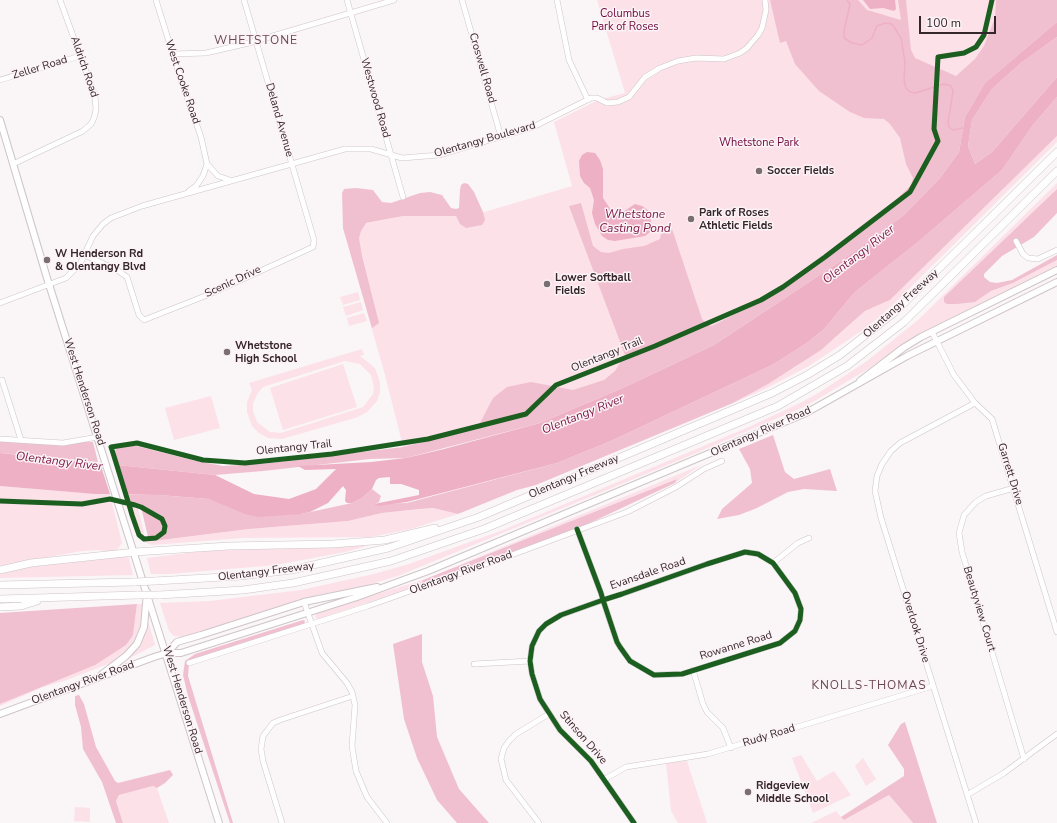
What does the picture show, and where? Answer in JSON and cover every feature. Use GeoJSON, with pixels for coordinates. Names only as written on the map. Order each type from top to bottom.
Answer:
{"type":"FeatureCollection","features":[{"type":"Feature","properties":{"kind":"highway","name":"Olentangy Freeway"},"geometry":{"type":"LineString","coordinates":[[0,586],[154,582],[241,576],[315,566],[388,548],[479,517],[734,411],[800,379],[840,355],[895,312],[1057,152]]}},
{"type":"Feature","properties":{"kind":"highway","name":"Olentangy Freeway"},"geometry":{"type":"LineString","coordinates":[[0,599],[159,595],[243,590],[294,582],[392,561],[484,529],[778,406],[814,387],[847,366],[904,322],[1057,171]]}},
{"type":"Feature","properties":{"kind":"highway"},"geometry":{"type":"LineString","coordinates":[[0,570],[31,563],[135,552],[229,546],[333,544],[385,540],[479,517]]}},
{"type":"Feature","properties":{"kind":"highway"},"geometry":{"type":"LineString","coordinates":[[0,607],[21,606],[50,598]]}},
{"type":"Feature","properties":{"kind":"main road","name":"West Henderson Road"},"geometry":{"type":"LineString","coordinates":[[0,120],[50,285],[167,653],[219,823]]}},
{"type":"Feature","properties":{"kind":"main road","name":"Olentangy River Road"},"geometry":{"type":"LineString","coordinates":[[846,391],[903,348],[1057,270]]}},
{"type":"Feature","properties":{"kind":"main road","name":"Olentangy River Road"},"geometry":{"type":"LineString","coordinates":[[0,714],[167,653],[181,653],[369,593],[428,571],[806,413],[906,356],[1057,282]]}},
{"type":"Feature","properties":{"kind":"main road","name":"Olentangy River Road"},"geometry":{"type":"LineString","coordinates":[[167,653],[180,641],[304,602],[353,591],[385,586]]}},
{"type":"Feature","properties":{"kind":"main road"},"geometry":{"type":"LineString","coordinates":[[98,678],[126,656],[137,644],[144,627],[147,591]]}},
{"type":"Feature","properties":{"kind":"street","name":"Aldrich Road"},"geometry":{"type":"LineString","coordinates":[[13,164],[83,131],[91,124],[96,103],[60,0]]}},
{"type":"Feature","properties":{"kind":"street","name":"West Cooke Road"},"geometry":{"type":"LineString","coordinates":[[156,0],[172,54],[201,137],[207,164]]}},
{"type":"Feature","properties":{"kind":"street","name":"Deland Avenue"},"geometry":{"type":"LineString","coordinates":[[244,0],[314,240]]}},
{"type":"Feature","properties":{"kind":"street","name":"Westwood Road"},"geometry":{"type":"LineString","coordinates":[[347,0],[403,197]]}},
{"type":"Feature","properties":{"kind":"street"},"geometry":{"type":"LineString","coordinates":[[172,54],[206,53],[256,41],[394,0]]}},
{"type":"Feature","properties":{"kind":"street","name":"Croswell Road"},"geometry":{"type":"LineString","coordinates":[[462,0],[502,137]]}},
{"type":"Feature","properties":{"kind":"street"},"geometry":{"type":"LineString","coordinates":[[556,0],[569,60],[588,100],[594,98],[607,103],[618,102],[629,97],[645,77],[660,68],[696,58],[724,59],[740,53],[753,42],[762,28],[766,10],[765,0]]}},
{"type":"Feature","properties":{"kind":"street","name":"Zeller Road"},"geometry":{"type":"LineString","coordinates":[[0,80],[80,56]]}},
{"type":"Feature","properties":{"kind":"street","name":"Olentangy Boulevard"},"geometry":{"type":"LineString","coordinates":[[0,303],[50,285],[72,274],[85,255],[93,236],[103,224],[111,218],[128,210],[345,149],[372,149],[402,158],[438,155],[502,137],[544,122],[588,100]]}},
{"type":"Feature","properties":{"kind":"street"},"geometry":{"type":"LineString","coordinates":[[207,164],[218,176],[233,180]]}},
{"type":"Feature","properties":{"kind":"street"},"geometry":{"type":"LineString","coordinates":[[186,193],[196,186],[204,176],[207,164]]}},
{"type":"Feature","properties":{"kind":"street","name":"Scenic Drive"},"geometry":{"type":"LineString","coordinates":[[85,255],[124,274],[129,280],[140,319],[146,319],[210,294],[311,248],[315,243],[314,240]]}},
{"type":"Feature","properties":{"kind":"street"},"geometry":{"type":"LineString","coordinates":[[1016,241],[1023,254],[1028,258],[1038,259],[1057,250]]}},
{"type":"Feature","properties":{"kind":"street","name":"Garrett Drive"},"geometry":{"type":"LineString","coordinates":[[932,332],[954,375],[975,403],[992,419],[1057,632]]}},
{"type":"Feature","properties":{"kind":"street"},"geometry":{"type":"LineString","coordinates":[[2,380],[21,440]]}},
{"type":"Feature","properties":{"kind":"street","name":"Overlook Drive"},"geometry":{"type":"LineString","coordinates":[[975,403],[900,443],[891,451],[882,464],[877,476],[875,491],[879,512],[976,823]]}},
{"type":"Feature","properties":{"kind":"street"},"geometry":{"type":"LineString","coordinates":[[0,439],[63,443],[98,437]]}},
{"type":"Feature","properties":{"kind":"street","name":"Olentangy River Road"},"geometry":{"type":"LineString","coordinates":[[189,663],[469,571],[627,512],[676,488],[704,468],[722,461]]}},
{"type":"Feature","properties":{"kind":"street","name":"Beautyview Court"},"geometry":{"type":"LineString","coordinates":[[1014,488],[986,496],[976,502],[964,515],[959,533],[962,552],[1024,759]]}},
{"type":"Feature","properties":{"kind":"street"},"geometry":{"type":"LineString","coordinates":[[578,530],[603,600]]}},
{"type":"Feature","properties":{"kind":"street"},"geometry":{"type":"LineString","coordinates":[[773,563],[809,538]]}},
{"type":"Feature","properties":{"kind":"street","name":"Evansdale Road"},"geometry":{"type":"LineString","coordinates":[[530,661],[535,639],[546,624],[561,615],[739,553],[754,552],[767,557],[773,563]]}},
{"type":"Feature","properties":{"kind":"street","name":"Rowanne Road"},"geometry":{"type":"LineString","coordinates":[[603,600],[618,642],[630,661],[654,674],[672,675],[774,645],[786,640],[795,631],[800,620],[801,609],[799,600],[773,563]]}},
{"type":"Feature","properties":{"kind":"street"},"geometry":{"type":"LineString","coordinates":[[304,602],[322,652],[347,683],[353,696],[356,712],[352,746],[356,770],[367,797],[387,823]]}},
{"type":"Feature","properties":{"kind":"street"},"geometry":{"type":"LineString","coordinates":[[474,664],[530,661]]}},
{"type":"Feature","properties":{"kind":"street","name":"Stinson Drive"},"geometry":{"type":"LineString","coordinates":[[530,661],[537,692],[549,714],[560,730],[591,761],[605,779],[634,823]]}},
{"type":"Feature","properties":{"kind":"street"},"geometry":{"type":"LineString","coordinates":[[693,670],[703,704],[710,715],[723,728],[731,748]]}},
{"type":"Feature","properties":{"kind":"street","name":"Rudy Road"},"geometry":{"type":"LineString","coordinates":[[605,779],[626,767],[708,754],[731,748],[933,686]]}},
{"type":"Feature","properties":{"kind":"street"},"geometry":{"type":"LineString","coordinates":[[282,823],[263,761],[261,749],[263,736],[268,729],[280,720],[353,696]]}},
{"type":"Feature","properties":{"kind":"street"},"geometry":{"type":"LineString","coordinates":[[539,823],[506,780],[501,759],[504,748],[516,734],[549,714]]}},
{"type":"Feature","properties":{"kind":"street"},"geometry":{"type":"LineString","coordinates":[[967,795],[1004,773],[1057,734]]}},
{"type":"Feature","properties":{"kind":"green space","name":"Whetstone Park"},"geometry":{"type":"Polygon","coordinates":[[[597,0],[1057,0],[1057,22],[985,83],[965,117],[959,152],[714,345],[406,458],[385,375],[343,228],[403,216],[471,216],[572,186],[554,122],[598,100],[625,93],[597,0]]]}},
{"type":"Feature","properties":{"kind":"green space"},"geometry":{"type":"Polygon","coordinates":[[[1057,136],[1057,142],[879,317],[863,330],[809,366],[765,389],[733,403],[795,367],[834,339],[865,311],[890,300],[1057,136]]]}},
{"type":"Feature","properties":{"kind":"green space"},"geometry":{"type":"Polygon","coordinates":[[[1057,183],[1057,189],[944,297],[975,302],[991,291],[1013,283],[1057,260],[1057,267],[917,335],[868,369],[806,406],[682,459],[398,576],[364,586],[317,595],[183,637],[174,636],[169,631],[160,603],[210,601],[301,590],[374,574],[409,564],[503,530],[749,427],[802,402],[867,361],[918,320],[1057,183]]]}},
{"type":"Feature","properties":{"kind":"green space"},"geometry":{"type":"Polygon","coordinates":[[[358,292],[360,300],[343,305],[340,297],[358,292]]]}},
{"type":"Feature","properties":{"kind":"green space"},"geometry":{"type":"Polygon","coordinates":[[[361,302],[363,310],[346,316],[343,307],[361,302]]]}},
{"type":"Feature","properties":{"kind":"green space"},"geometry":{"type":"Polygon","coordinates":[[[364,313],[367,321],[349,326],[347,318],[364,313]]]}},
{"type":"Feature","properties":{"kind":"green space"},"geometry":{"type":"Polygon","coordinates":[[[362,349],[364,355],[360,356],[375,368],[380,382],[380,392],[377,401],[367,412],[358,417],[282,439],[268,438],[259,433],[252,426],[247,412],[247,402],[252,390],[249,383],[362,349]],[[345,361],[263,387],[253,403],[253,411],[257,422],[270,432],[281,433],[363,407],[373,394],[374,387],[371,375],[360,364],[345,361]]]}},
{"type":"Feature","properties":{"kind":"green space"},"geometry":{"type":"Polygon","coordinates":[[[343,364],[357,407],[283,430],[270,388],[343,364]]]}},
{"type":"Feature","properties":{"kind":"green space"},"geometry":{"type":"Polygon","coordinates":[[[211,396],[220,428],[174,440],[165,408],[211,396]]]}},
{"type":"Feature","properties":{"kind":"green space"},"geometry":{"type":"Polygon","coordinates":[[[701,465],[675,483],[677,479],[433,576],[701,465]]]}},
{"type":"Feature","properties":{"kind":"green space"},"geometry":{"type":"Polygon","coordinates":[[[0,486],[110,495],[122,543],[116,551],[111,552],[99,550],[82,551],[0,566],[0,486]]]}},
{"type":"Feature","properties":{"kind":"green space"},"geometry":{"type":"Polygon","coordinates":[[[130,505],[138,508],[145,537],[142,537],[130,505]]]}},
{"type":"Feature","properties":{"kind":"green space"},"geometry":{"type":"Polygon","coordinates":[[[433,508],[458,514],[411,529],[371,537],[242,538],[152,545],[142,541],[146,540],[148,537],[153,541],[249,529],[348,521],[382,513],[433,508]]]}},
{"type":"Feature","properties":{"kind":"green space"},"geometry":{"type":"Polygon","coordinates":[[[364,545],[364,547],[345,552],[276,565],[170,574],[151,574],[147,558],[204,551],[364,545]]]}},
{"type":"Feature","properties":{"kind":"green space"},"geometry":{"type":"Polygon","coordinates":[[[125,556],[129,558],[133,575],[0,578],[0,573],[28,566],[125,556]]]}},
{"type":"Feature","properties":{"kind":"green space"},"geometry":{"type":"Polygon","coordinates":[[[423,580],[422,582],[424,584],[318,619],[315,617],[318,612],[423,580]]]}},
{"type":"Feature","properties":{"kind":"green space"},"geometry":{"type":"Polygon","coordinates":[[[137,604],[142,604],[138,638],[130,649],[116,661],[64,681],[43,687],[0,706],[0,704],[22,694],[133,635],[137,604]]]}},
{"type":"Feature","properties":{"kind":"green space"},"geometry":{"type":"Polygon","coordinates":[[[146,614],[155,645],[126,660],[131,655],[146,614]]]}},
{"type":"Feature","properties":{"kind":"green space"},"geometry":{"type":"Polygon","coordinates":[[[801,755],[817,781],[834,771],[851,795],[813,813],[792,758],[801,755]]]}},
{"type":"Feature","properties":{"kind":"green space"},"geometry":{"type":"Polygon","coordinates":[[[863,758],[876,779],[866,786],[855,766],[863,758]]]}},
{"type":"Feature","properties":{"kind":"green space"},"geometry":{"type":"Polygon","coordinates":[[[687,761],[707,823],[678,823],[671,811],[666,763],[687,761]]]}},
{"type":"Feature","properties":{"kind":"green space"},"geometry":{"type":"Polygon","coordinates":[[[153,786],[157,788],[169,823],[123,823],[116,801],[119,795],[153,786]]]}},
{"type":"Feature","properties":{"kind":"green space"},"geometry":{"type":"Polygon","coordinates":[[[889,795],[913,823],[811,823],[836,811],[844,820],[889,795]]]}},
{"type":"Feature","properties":{"kind":"green space"},"geometry":{"type":"Polygon","coordinates":[[[75,807],[90,808],[90,822],[74,821],[75,807]]]}},
{"type":"Feature","properties":{"kind":"shaded area"},"geometry":{"type":"Polygon","coordinates":[[[770,0],[858,0],[867,10],[901,20],[898,0],[906,0],[911,50],[915,58],[956,76],[975,59],[984,46],[995,18],[996,0],[1057,0],[1057,22],[985,83],[965,117],[959,152],[940,178],[904,215],[841,261],[714,345],[625,387],[540,423],[406,458],[370,459],[215,475],[117,465],[115,448],[118,446],[137,446],[223,466],[270,463],[403,447],[477,429],[493,398],[507,387],[531,382],[573,390],[604,380],[615,371],[625,355],[569,206],[581,203],[593,246],[601,252],[609,253],[644,246],[660,239],[661,234],[672,229],[702,319],[708,325],[712,326],[762,300],[825,258],[893,203],[911,185],[913,178],[906,164],[900,138],[890,124],[884,119],[864,118],[850,112],[819,91],[795,64],[786,41],[780,43],[770,0]]]}},
{"type":"Feature","properties":{"kind":"shaded area"},"geometry":{"type":"Polygon","coordinates":[[[1057,37],[1057,77],[992,152],[975,164],[968,146],[972,120],[992,89],[1021,63],[1057,37]]]}},
{"type":"Feature","properties":{"kind":"shaded area"},"geometry":{"type":"Polygon","coordinates":[[[1057,97],[1057,136],[890,300],[865,311],[821,350],[768,384],[733,403],[536,485],[517,490],[458,514],[433,508],[420,509],[382,513],[348,521],[249,529],[153,541],[148,537],[141,507],[130,503],[128,495],[159,495],[209,499],[301,514],[352,503],[362,498],[372,489],[381,496],[379,502],[375,504],[407,503],[557,463],[611,441],[772,365],[807,343],[824,329],[855,292],[918,242],[1002,170],[1033,125],[1057,97]]]}},
{"type":"Feature","properties":{"kind":"shaded area"},"geometry":{"type":"Polygon","coordinates":[[[464,183],[468,184],[474,192],[483,212],[485,220],[482,225],[466,228],[460,224],[456,216],[403,216],[366,223],[359,238],[362,256],[379,323],[372,328],[343,228],[342,193],[344,189],[356,188],[373,190],[382,202],[391,203],[420,193],[430,192],[442,195],[451,208],[456,209],[459,208],[461,185],[464,183]]]}},
{"type":"Feature","properties":{"kind":"shaded area"},"geometry":{"type":"Polygon","coordinates":[[[1057,189],[1057,213],[1034,237],[1002,256],[984,274],[984,277],[990,282],[997,283],[1012,280],[1057,255],[1057,260],[1013,283],[991,291],[975,302],[947,304],[944,302],[944,297],[1057,189]]]}},
{"type":"Feature","properties":{"kind":"shaded area"},"geometry":{"type":"Polygon","coordinates":[[[773,435],[785,472],[794,479],[830,469],[837,491],[804,489],[788,492],[757,508],[739,515],[717,519],[722,509],[752,483],[750,469],[739,449],[773,435]]]}},
{"type":"Feature","properties":{"kind":"shaded area"},"geometry":{"type":"Polygon","coordinates":[[[0,438],[93,442],[98,462],[0,453],[0,438]]]}},
{"type":"Feature","properties":{"kind":"shaded area"},"geometry":{"type":"Polygon","coordinates":[[[677,479],[675,483],[577,529],[424,584],[422,582],[423,580],[677,479]]]}},
{"type":"Feature","properties":{"kind":"shaded area"},"geometry":{"type":"Polygon","coordinates":[[[137,604],[133,635],[126,645],[95,665],[0,704],[0,613],[137,604]]]}},
{"type":"Feature","properties":{"kind":"shaded area"},"geometry":{"type":"Polygon","coordinates":[[[303,620],[305,621],[304,624],[189,663],[188,676],[233,823],[230,823],[188,696],[183,675],[185,661],[195,654],[303,620]]]}},
{"type":"Feature","properties":{"kind":"shaded area"},"geometry":{"type":"Polygon","coordinates":[[[422,634],[422,662],[433,696],[437,737],[459,789],[489,823],[457,823],[437,800],[417,758],[404,719],[393,644],[422,634]]]}},
{"type":"Feature","properties":{"kind":"shaded area"},"geometry":{"type":"Polygon","coordinates":[[[79,695],[84,704],[96,747],[115,781],[118,783],[170,770],[173,775],[157,788],[153,786],[119,795],[116,801],[123,823],[116,823],[102,782],[83,749],[81,727],[75,705],[75,696],[79,695]]]}},
{"type":"Feature","properties":{"kind":"shaded area"},"geometry":{"type":"Polygon","coordinates":[[[905,722],[937,823],[913,823],[889,795],[844,820],[841,817],[904,776],[904,769],[888,745],[901,724],[905,722]]]}},
{"type":"Feature","properties":{"kind":"water"},"geometry":{"type":"Polygon","coordinates":[[[863,0],[895,0],[896,9],[894,11],[883,8],[870,9],[863,0]]]}},
{"type":"Feature","properties":{"kind":"water","name":"Olentangy River"},"geometry":{"type":"Polygon","coordinates":[[[1057,22],[1057,37],[1021,63],[992,89],[972,120],[968,146],[975,164],[992,152],[1057,77],[1057,97],[1033,125],[1002,170],[918,242],[855,292],[824,329],[807,343],[772,365],[611,441],[557,463],[407,502],[378,506],[374,504],[419,495],[419,490],[401,484],[390,484],[390,477],[379,478],[376,480],[372,489],[362,498],[352,503],[347,503],[345,501],[346,490],[343,486],[328,503],[310,512],[301,514],[258,517],[245,514],[209,499],[159,495],[95,494],[0,486],[0,453],[215,475],[254,494],[289,499],[316,489],[336,469],[305,470],[298,466],[371,462],[406,458],[444,449],[540,423],[625,387],[714,345],[841,261],[904,215],[940,178],[959,152],[965,117],[985,83],[1057,22]]]}},
{"type":"Feature","properties":{"kind":"water","name":"Whetstone Casting Pond"},"geometry":{"type":"Polygon","coordinates":[[[587,152],[595,153],[600,160],[603,169],[603,198],[611,210],[617,213],[623,212],[635,204],[642,206],[649,211],[652,227],[650,232],[645,236],[615,241],[608,240],[602,236],[595,224],[592,213],[594,200],[590,188],[584,183],[580,176],[579,161],[582,155],[587,152]]]}},
{"type":"Feature","properties":{"kind":"pier"},"geometry":{"type":"Polygon","coordinates":[[[99,460],[117,463],[127,497],[111,497],[99,460]]]}},
{"type":"Feature","properties":{"kind":"waterway"},"geometry":{"type":"LineString","coordinates":[[847,0],[850,4],[844,31],[844,38],[852,43],[862,45],[872,38],[877,26],[885,23],[892,24],[901,38],[905,62],[904,80],[906,88],[910,92],[915,93],[944,84],[951,86],[953,91],[948,123],[949,127],[953,130],[963,128]]}},
{"type":"Feature","properties":{"kind":"cycle path","name":"Olentangy Trail"},"geometry":{"type":"LineString","coordinates":[[0,501],[82,504],[110,499],[135,505],[141,507],[162,519],[165,526],[164,532],[156,538],[144,539],[139,535],[132,515],[130,508],[113,453],[111,447],[137,443],[203,460],[245,463],[332,454],[428,439],[526,414],[556,385],[655,346],[761,300],[783,287],[825,257],[910,192],[938,141],[934,129],[938,57],[964,53],[976,47],[984,35],[992,0]]}},
{"type":"Feature","properties":{"kind":"cycle path"},"geometry":{"type":"LineString","coordinates":[[577,529],[601,593],[603,600],[617,642],[630,661],[654,675],[682,674],[780,643],[795,631],[800,620],[801,609],[795,593],[773,563],[758,554],[745,552],[707,564],[603,600],[561,615],[546,624],[539,631],[532,646],[530,661],[532,674],[540,699],[560,730],[591,761],[634,823]]}},
{"type":"Feature","properties":{"kind":"place","name":"Soccer Fields"},"geometry":{"type":"Point","coordinates":[759,171]}},
{"type":"Feature","properties":{"kind":"place","name":"Park of Roses Athletic Fields"},"geometry":{"type":"Point","coordinates":[691,219]}},
{"type":"Feature","properties":{"kind":"place","name":"W Henderson Rd & Olentangy Blvd"},"geometry":{"type":"Point","coordinates":[47,260]}},
{"type":"Feature","properties":{"kind":"place","name":"Lower Softball Fields"},"geometry":{"type":"Point","coordinates":[547,284]}},
{"type":"Feature","properties":{"kind":"place","name":"Whetstone High School"},"geometry":{"type":"Point","coordinates":[227,352]}},
{"type":"Feature","properties":{"kind":"place","name":"Ridgeview Middle School"},"geometry":{"type":"Point","coordinates":[748,792]}},
{"type":"Feature","properties":{"kind":"district","name":"WHETSTONE"},"geometry":{"type":"Point","coordinates":[256,41]}},
{"type":"Feature","properties":{"kind":"district","name":"KNOLLS-THOMAS"},"geometry":{"type":"Point","coordinates":[869,686]}},
{"type":"Feature","properties":{"kind":"park label","name":"Columbus Park of Roses"},"geometry":{"type":"Point","coordinates":[625,20]}}]}
